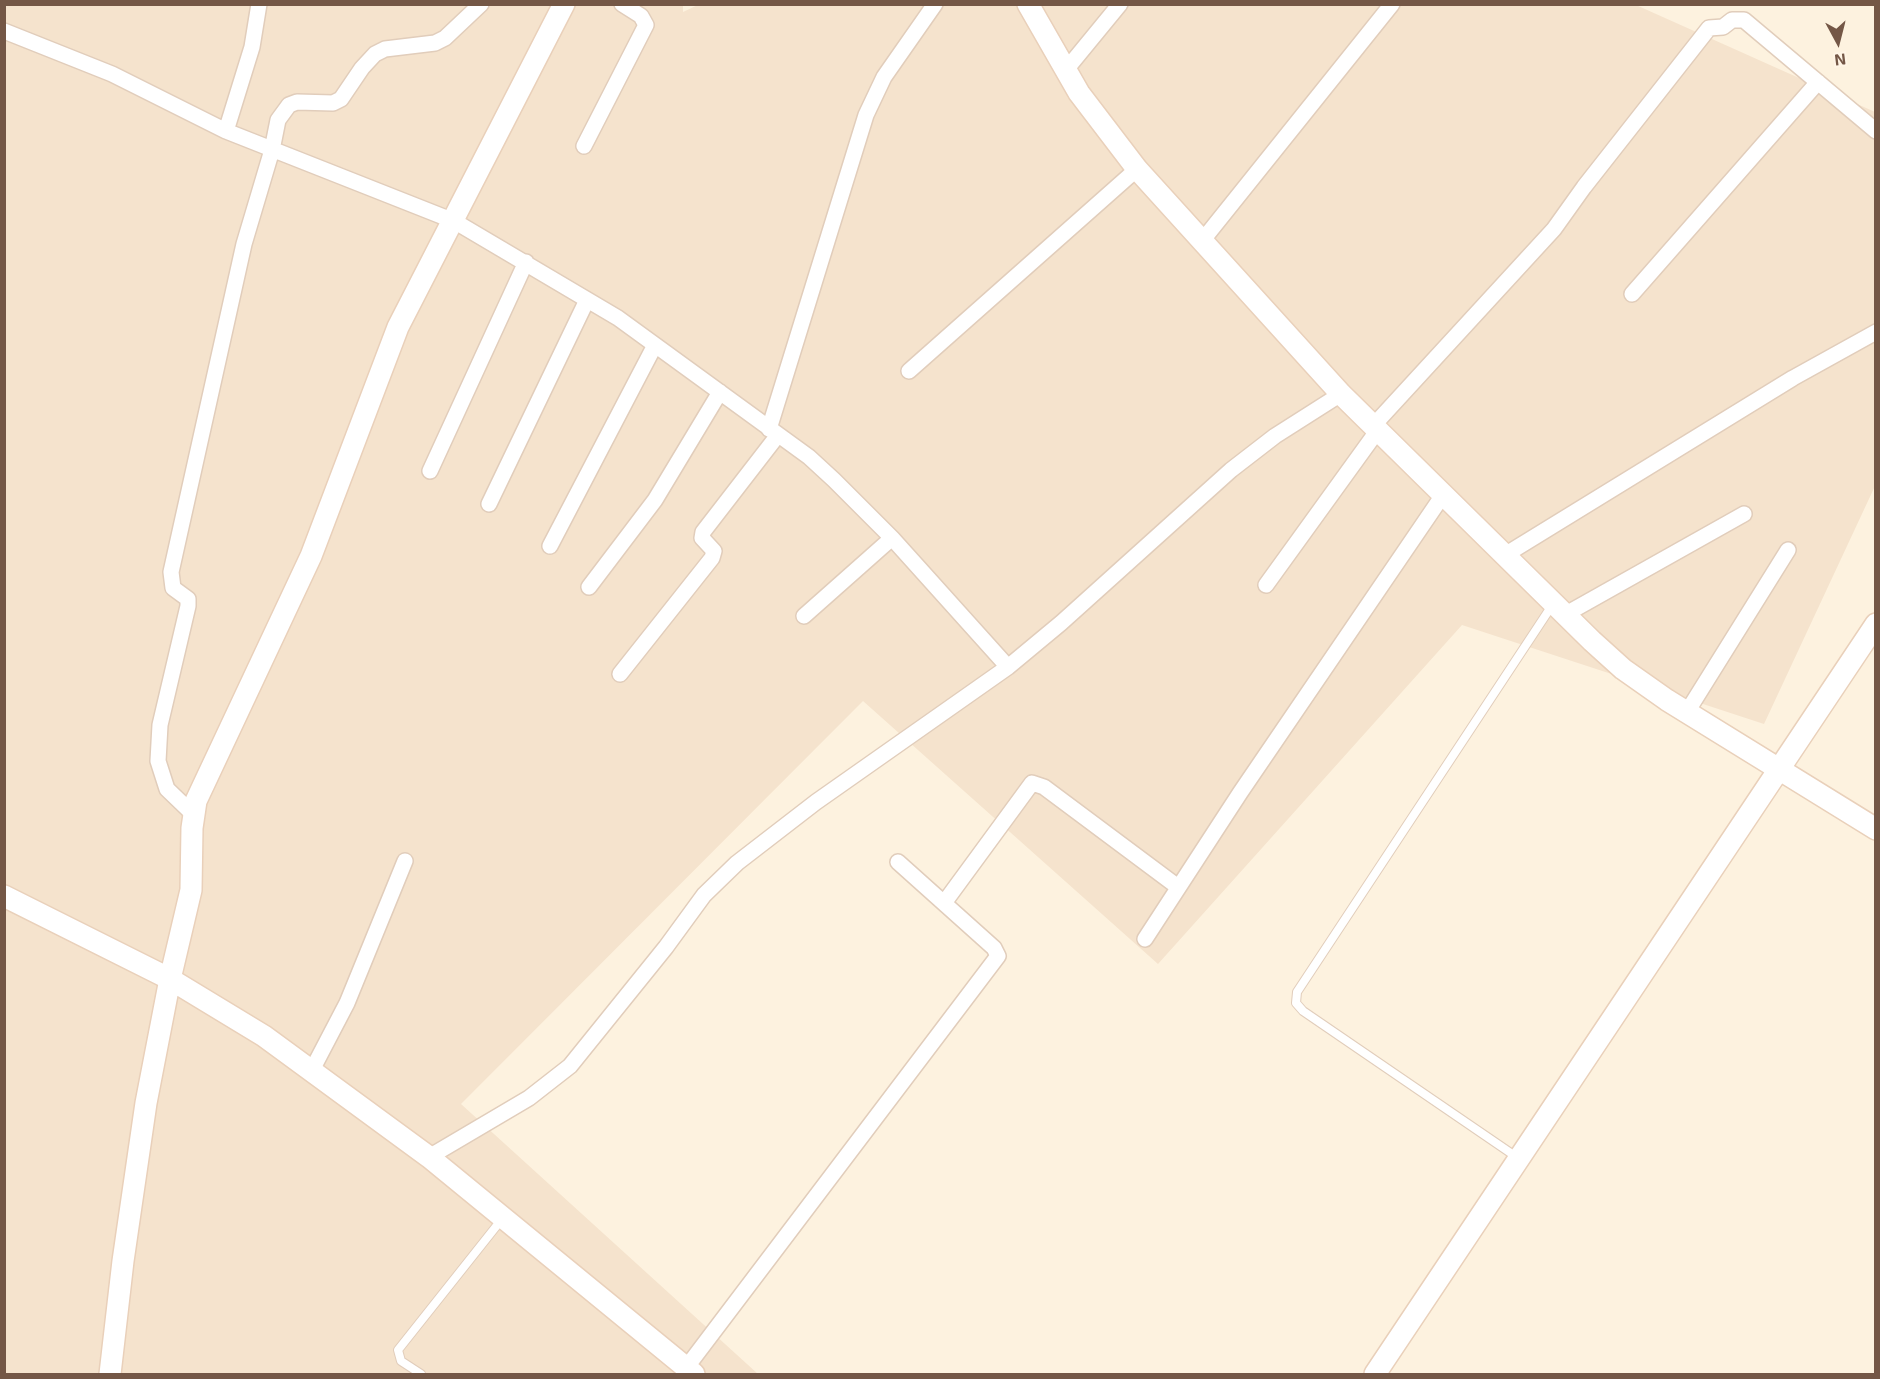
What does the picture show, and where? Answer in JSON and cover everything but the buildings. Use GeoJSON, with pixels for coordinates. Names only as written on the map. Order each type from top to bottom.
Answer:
{"type":"FeatureCollection","features":[{"type":"Feature","properties":{"kind":"street"},"geometry":{"type":"LineString","coordinates":[[226,131],[252,47],[260,4]]}},
{"type":"Feature","properties":{"kind":"street"},"geometry":{"type":"LineString","coordinates":[[193,813],[167,789],[158,761],[160,725],[188,606],[188,598],[173,588],[171,572],[244,244],[272,150],[278,120],[290,105],[297,102],[333,103],[347,92],[362,68],[375,54],[385,49],[435,43],[445,38],[481,4]]}},
{"type":"Feature","properties":{"kind":"street"},"geometry":{"type":"LineString","coordinates":[[110,1374],[123,1261],[146,1103],[190,890],[193,813],[202,785],[311,556],[398,327],[564,4]]}},
{"type":"Feature","properties":{"kind":"street"},"geometry":{"type":"LineString","coordinates":[[584,146],[646,25],[641,16],[622,4]]}},
{"type":"Feature","properties":{"kind":"street"},"geometry":{"type":"LineString","coordinates":[[620,674],[712,558],[714,551],[702,538],[703,532],[774,432],[866,116],[884,76],[935,4]]}},
{"type":"Feature","properties":{"kind":"street"},"geometry":{"type":"LineString","coordinates":[[1028,4],[1079,93],[1137,169],[1341,394],[1560,609],[1623,669],[1687,712],[1875,829]]}},
{"type":"Feature","properties":{"kind":"street"},"geometry":{"type":"LineString","coordinates":[[1065,70],[1120,4]]}},
{"type":"Feature","properties":{"kind":"street"},"geometry":{"type":"LineString","coordinates":[[1202,241],[1392,4]]}},
{"type":"Feature","properties":{"kind":"street"},"geometry":{"type":"LineString","coordinates":[[1266,585],[1375,428],[1554,229],[1707,30],[1723,27],[1741,18],[1875,131]]}},
{"type":"Feature","properties":{"kind":"street"},"geometry":{"type":"LineString","coordinates":[[4,31],[112,74],[226,131],[454,221],[587,300],[720,392],[834,480],[892,538],[1008,667]]}},
{"type":"Feature","properties":{"kind":"street"},"geometry":{"type":"LineString","coordinates":[[1632,294],[1818,82]]}},
{"type":"Feature","properties":{"kind":"street"},"geometry":{"type":"LineString","coordinates":[[909,372],[1137,169]]}},
{"type":"Feature","properties":{"kind":"street"},"geometry":{"type":"LineString","coordinates":[[430,471],[526,262]]}},
{"type":"Feature","properties":{"kind":"street"},"geometry":{"type":"LineString","coordinates":[[489,504],[587,300]]}},
{"type":"Feature","properties":{"kind":"street"},"geometry":{"type":"LineString","coordinates":[[1505,555],[1811,368],[1875,332]]}},
{"type":"Feature","properties":{"kind":"street"},"geometry":{"type":"LineString","coordinates":[[550,546],[655,345]]}},
{"type":"Feature","properties":{"kind":"street"},"geometry":{"type":"LineString","coordinates":[[589,587],[655,500],[720,392]]}},
{"type":"Feature","properties":{"kind":"street"},"geometry":{"type":"LineString","coordinates":[[429,1157],[529,1098],[570,1066],[666,947],[704,895],[737,863],[816,802],[1008,667],[1061,623],[1232,470],[1275,436],[1341,394]]}},
{"type":"Feature","properties":{"kind":"street"},"geometry":{"type":"LineString","coordinates":[[1145,939],[1443,495]]}},
{"type":"Feature","properties":{"kind":"street"},"geometry":{"type":"LineString","coordinates":[[1560,609],[1744,514]]}},
{"type":"Feature","properties":{"kind":"street"},"geometry":{"type":"LineString","coordinates":[[804,616],[892,538]]}},
{"type":"Feature","properties":{"kind":"street"},"geometry":{"type":"LineString","coordinates":[[1687,712],[1788,550]]}},
{"type":"Feature","properties":{"kind":"street"},"geometry":{"type":"LineString","coordinates":[[1375,1374],[1780,770],[1875,624]]}},
{"type":"Feature","properties":{"kind":"street"},"geometry":{"type":"LineString","coordinates":[[944,903],[1032,783],[1044,787],[1179,887]]}},
{"type":"Feature","properties":{"kind":"street"},"geometry":{"type":"LineString","coordinates":[[312,1070],[347,1003],[405,861]]}},
{"type":"Feature","properties":{"kind":"street"},"geometry":{"type":"LineString","coordinates":[[4,896],[170,979],[228,1013],[312,1070],[429,1157],[690,1371],[998,956],[994,948],[898,862]]}},
{"type":"Feature","properties":{"kind":"lane"},"geometry":{"type":"LineString","coordinates":[[1519,1159],[1303,1011],[1296,1003],[1297,992],[1560,609]]}},
{"type":"Feature","properties":{"kind":"lane"},"geometry":{"type":"LineString","coordinates":[[421,1374],[401,1361],[398,1350],[503,1218]]}},
{"type":"Feature","properties":{"kind":"shaded area"},"geometry":{"type":"Polygon","coordinates":[[[683,4],[683,12],[700,4],[1636,5],[1875,112],[1875,486],[1764,724],[1462,625],[1158,964],[863,701],[461,1104],[758,1374],[5,1374],[5,5],[683,4]]]}}]}
